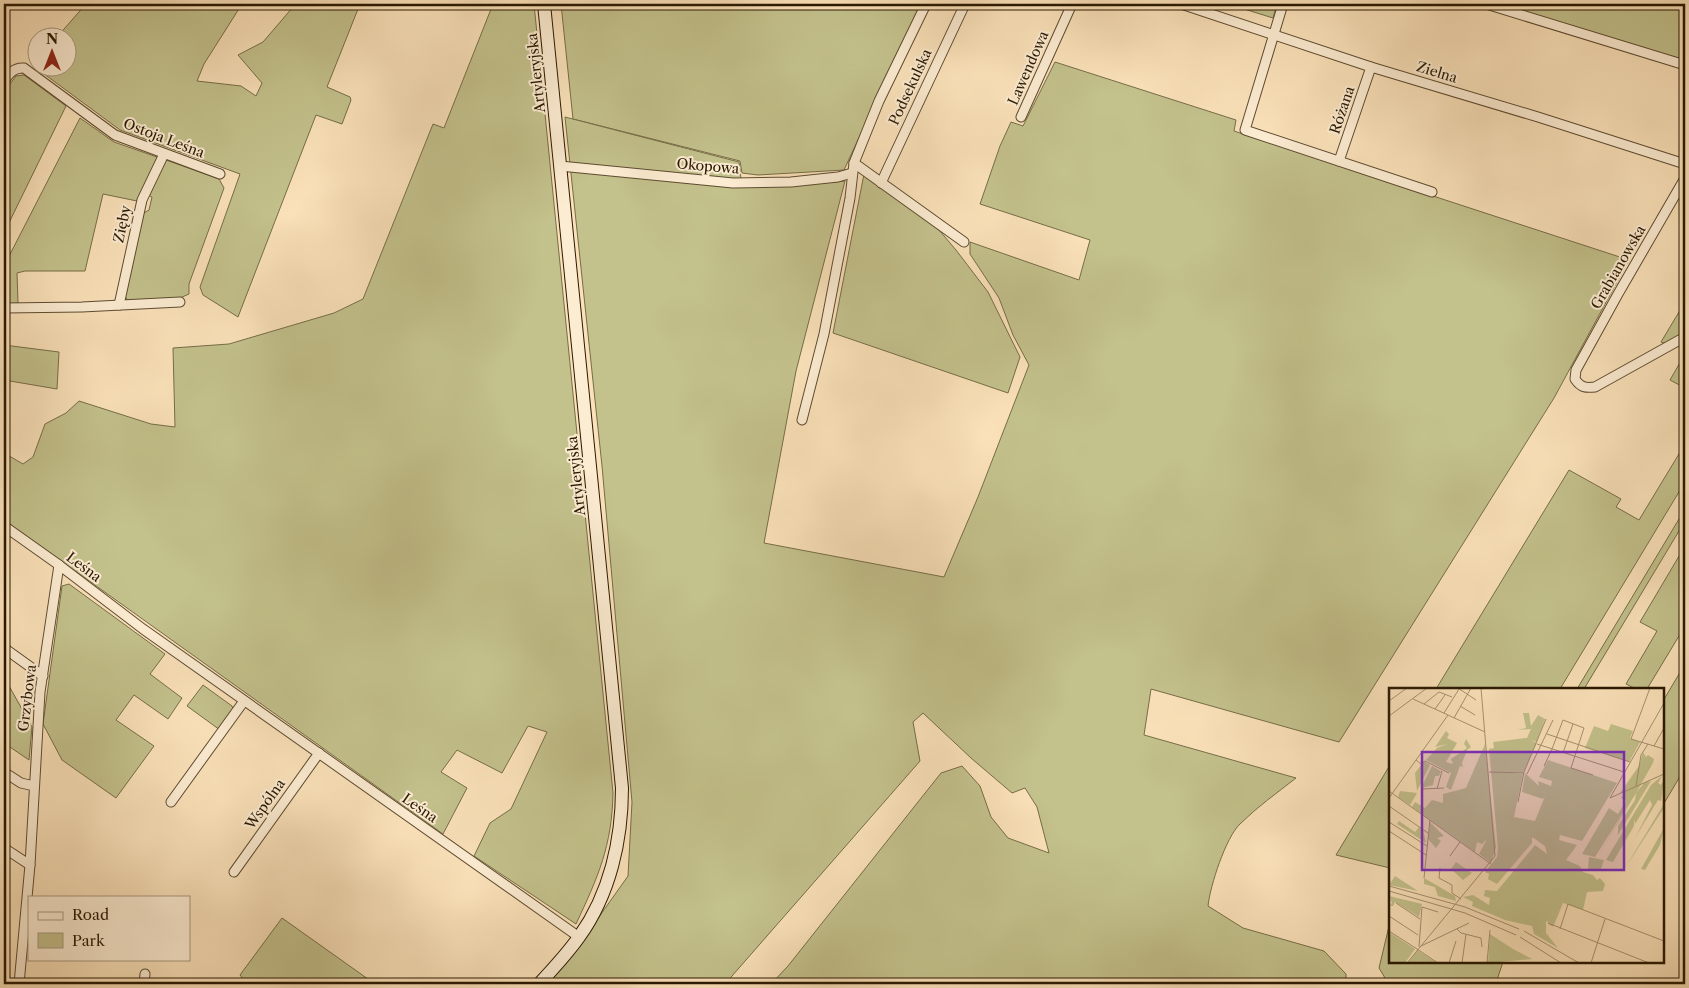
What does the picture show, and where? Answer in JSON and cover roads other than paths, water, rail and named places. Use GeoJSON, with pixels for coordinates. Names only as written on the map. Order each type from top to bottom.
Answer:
{"type":"FeatureCollection","features":[{"type":"Feature","properties":{"kind":"street","name":"Artyleryjska"},"geometry":{"type":"LineString","coordinates":[[539,984],[579,937],[604,892],[618,844],[622,788],[544,4]]}},
{"type":"Feature","properties":{"kind":"street"},"geometry":{"type":"LineString","coordinates":[[802,420],[824,334],[850,198],[854,163],[879,101],[926,4]]}},
{"type":"Feature","properties":{"kind":"street","name":"Podsekulska"},"geometry":{"type":"LineString","coordinates":[[881,183],[965,4]]}},
{"type":"Feature","properties":{"kind":"street","name":"Lawendowa"},"geometry":{"type":"LineString","coordinates":[[1021,117],[1072,4]]}},
{"type":"Feature","properties":{"kind":"street","name":"Zielna"},"geometry":{"type":"LineString","coordinates":[[1181,4],[1371,67],[1538,117],[1685,164]]}},
{"type":"Feature","properties":{"kind":"street"},"geometry":{"type":"LineString","coordinates":[[1283,4],[1246,130],[1432,192]]}},
{"type":"Feature","properties":{"kind":"street"},"geometry":{"type":"LineString","coordinates":[[1486,4],[1685,65]]}},
{"type":"Feature","properties":{"kind":"street","name":"Różana"},"geometry":{"type":"LineString","coordinates":[[1339,161],[1371,67]]}},
{"type":"Feature","properties":{"kind":"street","name":"Ostoja Leśna"},"geometry":{"type":"LineString","coordinates":[[4,81],[13,70],[24,68],[115,135],[220,174]]}},
{"type":"Feature","properties":{"kind":"street","name":"Zięby"},"geometry":{"type":"LineString","coordinates":[[119,305],[142,200],[164,154]]}},
{"type":"Feature","properties":{"kind":"street"},"geometry":{"type":"LineString","coordinates":[[854,163],[964,242]]}},
{"type":"Feature","properties":{"kind":"street","name":"Okopowa"},"geometry":{"type":"LineString","coordinates":[[560,166],[733,183],[791,182],[838,177],[852,173]]}},
{"type":"Feature","properties":{"kind":"street","name":"Grabianowska"},"geometry":{"type":"LineString","coordinates":[[1685,178],[1576,370],[1575,380],[1578,385],[1586,388],[1596,387],[1685,337]]}},
{"type":"Feature","properties":{"kind":"street"},"geometry":{"type":"LineString","coordinates":[[4,308],[180,302]]}},
{"type":"Feature","properties":{"kind":"street","name":"Leśna"},"geometry":{"type":"LineString","coordinates":[[4,526],[143,629],[579,937]]}},
{"type":"Feature","properties":{"kind":"street","name":"Grzybowa"},"geometry":{"type":"LineString","coordinates":[[19,984],[30,865],[38,720],[59,565]]}},
{"type":"Feature","properties":{"kind":"street"},"geometry":{"type":"LineString","coordinates":[[4,648],[43,676]]}},
{"type":"Feature","properties":{"kind":"street"},"geometry":{"type":"LineString","coordinates":[[171,802],[244,701]]}},
{"type":"Feature","properties":{"kind":"street","name":"Wspólna"},"geometry":{"type":"LineString","coordinates":[[234,872],[319,753]]}},
{"type":"Feature","properties":{"kind":"street"},"geometry":{"type":"LineString","coordinates":[[4,772],[21,783],[34,786]]}},
{"type":"Feature","properties":{"kind":"street"},"geometry":{"type":"LineString","coordinates":[[4,848],[30,865]]}},
{"type":"Feature","properties":{"kind":"street"},"geometry":{"type":"LineString","coordinates":[[144,984],[145,974]]}}]}
